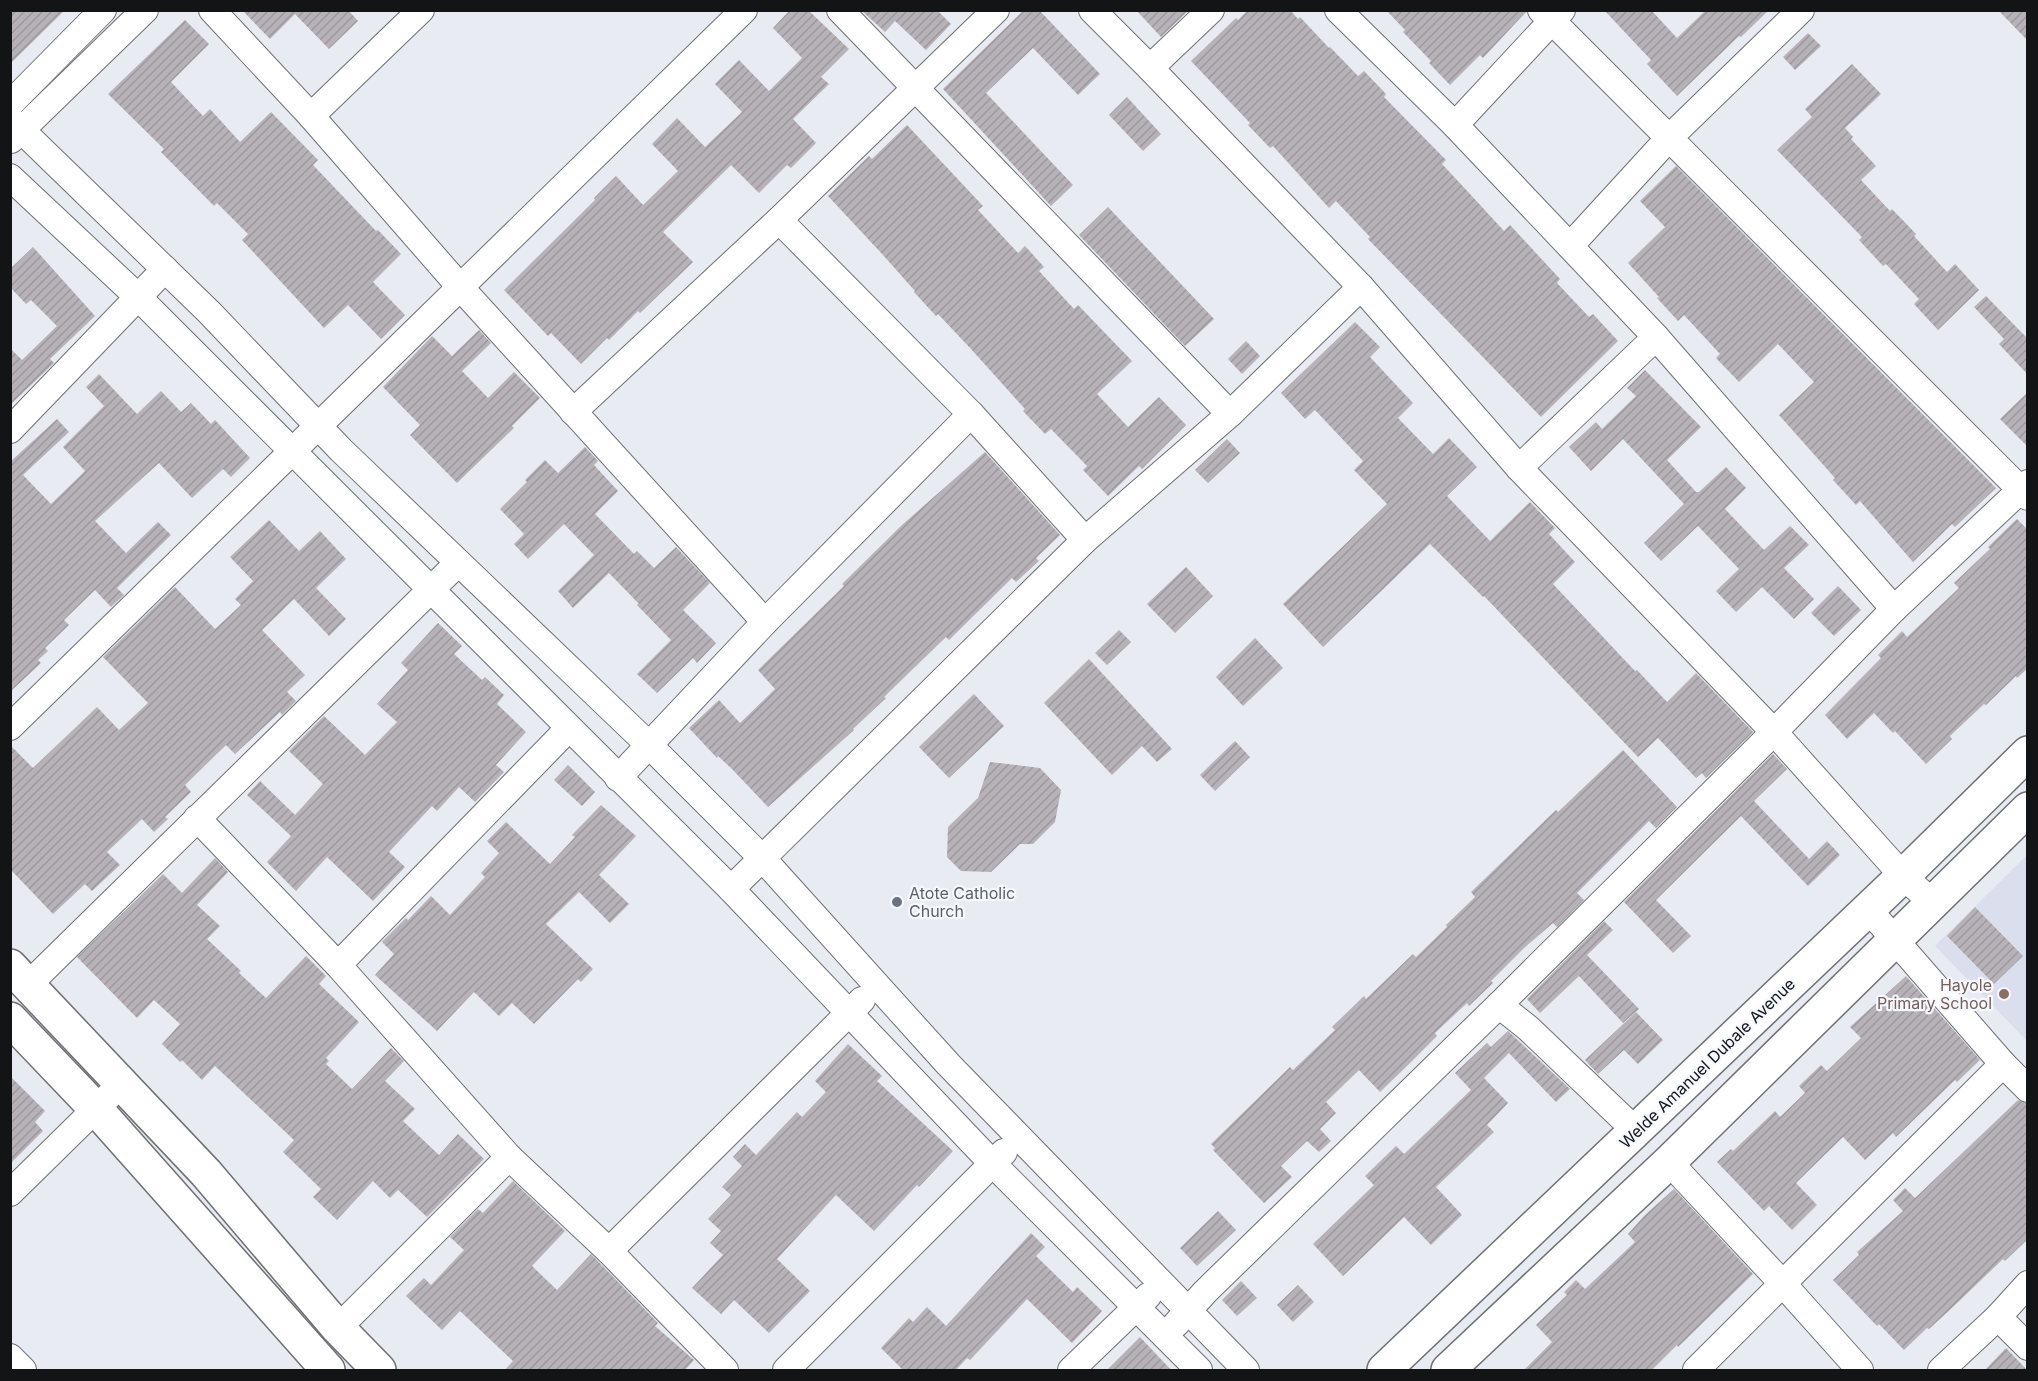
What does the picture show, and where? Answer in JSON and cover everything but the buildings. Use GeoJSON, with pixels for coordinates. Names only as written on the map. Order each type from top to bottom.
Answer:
{"type":"FeatureCollection","features":[{"type":"Feature","properties":{"kind":"main road","name":"Welde Amanuel Dubale Avenue"},"geometry":{"type":"LineString","coordinates":[[1384,1371],[1903,876],[2028,753]]}},
{"type":"Feature","properties":{"kind":"main road"},"geometry":{"type":"LineString","coordinates":[[1448,1371],[1669,1162],[2028,809]]}},
{"type":"Feature","properties":{"kind":"main road"},"geometry":{"type":"LineString","coordinates":[[20,975],[206,1173],[338,1328],[379,1371]]}},
{"type":"Feature","properties":{"kind":"main road"},"geometry":{"type":"LineString","coordinates":[[10,1018],[96,1109],[320,1368]]}},
{"type":"Feature","properties":{"kind":"street"},"geometry":{"type":"LineString","coordinates":[[10,104],[103,10]]}},
{"type":"Feature","properties":{"kind":"street"},"geometry":{"type":"LineString","coordinates":[[146,10],[119,19],[14,129],[165,268],[318,426],[649,745],[763,859],[948,1064],[1246,1371]]}},
{"type":"Feature","properties":{"kind":"street"},"geometry":{"type":"LineString","coordinates":[[212,10],[311,116],[461,288],[765,622]]}},
{"type":"Feature","properties":{"kind":"street"},"geometry":{"type":"LineString","coordinates":[[311,116],[421,10]]}},
{"type":"Feature","properties":{"kind":"street"},"geometry":{"type":"LineString","coordinates":[[10,727],[744,10]]}},
{"type":"Feature","properties":{"kind":"street"},"geometry":{"type":"LineString","coordinates":[[840,10],[1230,414]]}},
{"type":"Feature","properties":{"kind":"street"},"geometry":{"type":"LineString","coordinates":[[573,412],[779,220],[996,10]]}},
{"type":"Feature","properties":{"kind":"street"},"geometry":{"type":"LineString","coordinates":[[1092,10],[1361,287],[1519,468],[1774,732],[1903,876],[1932,903]]}},
{"type":"Feature","properties":{"kind":"street"},"geometry":{"type":"LineString","coordinates":[[1150,68],[1211,10]]}},
{"type":"Feature","properties":{"kind":"street"},"geometry":{"type":"LineString","coordinates":[[1338,10],[1455,125],[1656,338],[1894,609]]}},
{"type":"Feature","properties":{"kind":"street"},"geometry":{"type":"LineString","coordinates":[[1570,246],[1669,138],[1801,10]]}},
{"type":"Feature","properties":{"kind":"street"},"geometry":{"type":"LineString","coordinates":[[1165,1335],[1774,732],[1894,609],[2025,490],[1669,138],[1551,14],[1455,125]]}},
{"type":"Feature","properties":{"kind":"street"},"geometry":{"type":"LineString","coordinates":[[10,177],[138,297],[731,890],[992,1163],[1137,1306],[1199,1371]]}},
{"type":"Feature","properties":{"kind":"street"},"geometry":{"type":"LineString","coordinates":[[779,220],[971,414],[1085,540]]}},
{"type":"Feature","properties":{"kind":"street"},"geometry":{"type":"LineString","coordinates":[[10,430],[165,268]]}},
{"type":"Feature","properties":{"kind":"street"},"geometry":{"type":"LineString","coordinates":[[731,890],[1085,540],[1230,414],[1361,287]]}},
{"type":"Feature","properties":{"kind":"street"},"geometry":{"type":"LineString","coordinates":[[1519,468],[1656,338]]}},
{"type":"Feature","properties":{"kind":"street"},"geometry":{"type":"LineString","coordinates":[[618,778],[765,622],[971,414]]}},
{"type":"Feature","properties":{"kind":"street"},"geometry":{"type":"LineString","coordinates":[[20,975],[197,818],[458,563]]}},
{"type":"Feature","properties":{"kind":"street"},"geometry":{"type":"LineString","coordinates":[[338,965],[569,728]]}},
{"type":"Feature","properties":{"kind":"street"},"geometry":{"type":"LineString","coordinates":[[197,818],[338,965],[509,1157],[609,1251],[725,1371]]}},
{"type":"Feature","properties":{"kind":"street"},"geometry":{"type":"LineString","coordinates":[[1868,909],[2003,1064],[2028,1089]]}},
{"type":"Feature","properties":{"kind":"street"},"geometry":{"type":"LineString","coordinates":[[609,1251],[877,985]]}},
{"type":"Feature","properties":{"kind":"street"},"geometry":{"type":"LineString","coordinates":[[1499,1005],[1528,1028],[1636,1131]]}},
{"type":"Feature","properties":{"kind":"street"},"geometry":{"type":"LineString","coordinates":[[1696,1371],[2003,1064]]}},
{"type":"Feature","properties":{"kind":"street"},"geometry":{"type":"LineString","coordinates":[[10,1193],[122,1083]]}},
{"type":"Feature","properties":{"kind":"street"},"geometry":{"type":"LineString","coordinates":[[786,1371],[1019,1137]]}},
{"type":"Feature","properties":{"kind":"street"},"geometry":{"type":"LineString","coordinates":[[338,1328],[509,1157]]}},
{"type":"Feature","properties":{"kind":"street"},"geometry":{"type":"LineString","coordinates":[[1669,1162],[1783,1284],[1860,1371]]}},
{"type":"Feature","properties":{"kind":"street"},"geometry":{"type":"LineString","coordinates":[[1071,1371],[1160,1283]]}},
{"type":"Feature","properties":{"kind":"street"},"geometry":{"type":"LineString","coordinates":[[1941,1371],[1998,1317],[2028,1284]]}},
{"type":"Feature","properties":{"kind":"street"},"geometry":{"type":"LineString","coordinates":[[1998,1317],[2028,1347]]}},
{"type":"Feature","properties":{"kind":"street"},"geometry":{"type":"LineString","coordinates":[[10,1358],[23,1371]]}},
{"type":"Feature","properties":{"kind":"shaded area","name":"Hayole Primary School"},"geometry":{"type":"Polygon","coordinates":[[[2027,855],[2027,1041],[1935,946],[2027,855]]]}},
{"type":"Feature","properties":{"kind":"place","name":"Atote Catholic Church"},"geometry":{"type":"Point","coordinates":[897,902]}},
{"type":"Feature","properties":{"kind":"place","name":"Hayole Primary School"},"geometry":{"type":"Point","coordinates":[2004,994]}}]}
